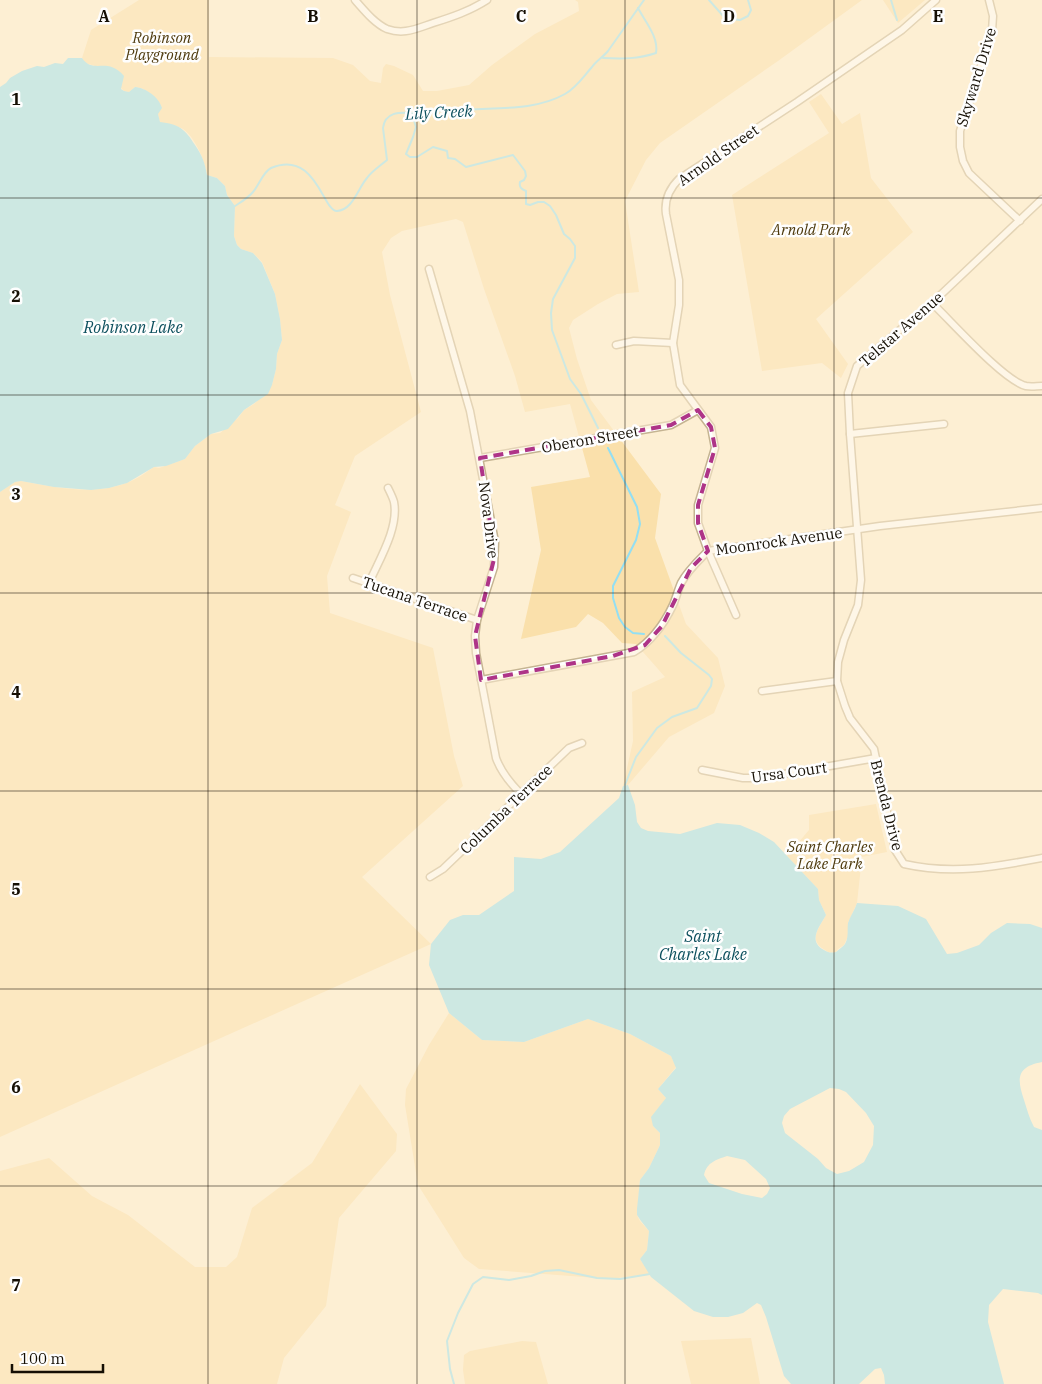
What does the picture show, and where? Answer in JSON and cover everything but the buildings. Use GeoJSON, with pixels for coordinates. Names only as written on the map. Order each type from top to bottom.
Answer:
{"type":"FeatureCollection","features":[{"type":"Feature","properties":{"kind":"street"},"geometry":{"type":"LineString","coordinates":[[355,0],[376,22],[388,29],[400,32],[414,30],[451,17],[474,8],[487,0]]}},
{"type":"Feature","properties":{"kind":"street","name":"Arnold Street"},"geometry":{"type":"LineString","coordinates":[[736,615],[698,523],[698,505],[715,448],[710,427],[680,385],[673,343],[679,306],[679,280],[665,208],[667,197],[679,179],[902,30],[936,0]]}},
{"type":"Feature","properties":{"kind":"street","name":"Skyward Drive"},"geometry":{"type":"LineString","coordinates":[[989,0],[993,16],[992,31],[960,131],[960,147],[963,161],[969,173],[1020,221]]}},
{"type":"Feature","properties":{"kind":"street","name":"Telstar Avenue"},"geometry":{"type":"LineString","coordinates":[[857,530],[848,393],[856,366],[932,303],[1042,199]]}},
{"type":"Feature","properties":{"kind":"street","name":"Nova Drive"},"geometry":{"type":"LineString","coordinates":[[429,269],[470,411],[493,528],[495,555],[492,574],[477,620],[475,644],[481,680],[498,765],[507,779],[521,794]]}},
{"type":"Feature","properties":{"kind":"street"},"geometry":{"type":"LineString","coordinates":[[932,303],[985,356],[1012,379],[1026,386],[1042,386]]}},
{"type":"Feature","properties":{"kind":"street"},"geometry":{"type":"LineString","coordinates":[[616,345],[634,341],[673,343]]}},
{"type":"Feature","properties":{"kind":"street","name":"Oberon Street"},"geometry":{"type":"LineString","coordinates":[[480,458],[671,425],[698,410]]}},
{"type":"Feature","properties":{"kind":"street"},"geometry":{"type":"LineString","coordinates":[[850,434],[944,424]]}},
{"type":"Feature","properties":{"kind":"street"},"geometry":{"type":"LineString","coordinates":[[369,583],[392,529],[394,502],[388,488]]}},
{"type":"Feature","properties":{"kind":"street","name":"Moonrock Avenue"},"geometry":{"type":"LineString","coordinates":[[481,680],[634,652],[645,645],[662,626],[680,585],[691,568],[708,551],[857,530],[1042,508]]}},
{"type":"Feature","properties":{"kind":"street","name":"Brenda Drive"},"geometry":{"type":"LineString","coordinates":[[857,530],[861,580],[858,605],[844,640],[838,662],[837,682],[850,718],[874,750],[895,850],[904,864],[926,869],[959,870],[989,868],[1042,858]]}},
{"type":"Feature","properties":{"kind":"street","name":"Tucana Terrace"},"geometry":{"type":"LineString","coordinates":[[353,578],[477,620]]}},
{"type":"Feature","properties":{"kind":"street"},"geometry":{"type":"LineString","coordinates":[[762,691],[837,682]]}},
{"type":"Feature","properties":{"kind":"street","name":"Columba Terrace"},"geometry":{"type":"LineString","coordinates":[[430,877],[443,868],[570,748],[582,743]]}},
{"type":"Feature","properties":{"kind":"street","name":"Ursa Court"},"geometry":{"type":"LineString","coordinates":[[702,770],[743,778],[760,778],[876,758]]}},
{"type":"Feature","properties":{"kind":"highlighted area"},"geometry":{"type":"Polygon","coordinates":[[[698,410],[711,427],[715,448],[698,505],[698,523],[708,551],[691,568],[662,626],[645,645],[613,656],[481,680],[475,636],[495,555],[480,458],[671,425],[698,410]]]}},
{"type":"Feature","properties":{"kind":"green space","name":"Robinson Playground"},"geometry":{"type":"Polygon","coordinates":[[[139,0],[209,0],[209,57],[333,58],[353,65],[370,81],[381,83],[383,68],[386,64],[413,75],[423,91],[437,91],[469,85],[492,65],[535,34],[579,11],[578,2],[575,0],[862,0],[660,143],[646,160],[625,201],[639,292],[617,294],[573,320],[569,328],[591,400],[661,494],[655,538],[686,624],[718,658],[725,686],[714,713],[669,737],[628,785],[623,786],[633,741],[632,692],[665,677],[636,644],[622,643],[603,623],[588,614],[576,627],[521,639],[541,550],[531,487],[590,477],[570,404],[525,412],[515,376],[484,289],[463,222],[456,219],[402,231],[391,238],[382,252],[390,295],[421,412],[355,456],[335,505],[351,512],[327,576],[330,613],[433,648],[454,756],[463,786],[362,877],[431,944],[0,1137],[0,492],[15,482],[21,481],[87,490],[113,487],[133,480],[154,467],[159,468],[185,459],[195,446],[211,434],[220,433],[238,418],[244,410],[254,404],[272,385],[277,354],[282,340],[275,294],[262,262],[253,253],[241,249],[237,245],[234,236],[235,206],[227,195],[225,186],[217,178],[207,175],[202,156],[192,138],[183,129],[160,123],[158,114],[160,104],[149,93],[135,87],[129,92],[124,91],[121,88],[122,81],[95,66],[85,63],[82,58],[91,30],[139,0]]]}},
{"type":"Feature","properties":{"kind":"green space"},"geometry":{"type":"Polygon","coordinates":[[[883,0],[925,0],[898,23],[883,0]]]}},
{"type":"Feature","properties":{"kind":"green space","name":"Arnold Park"},"geometry":{"type":"Polygon","coordinates":[[[821,94],[842,124],[860,113],[871,178],[913,232],[816,319],[848,364],[841,378],[822,363],[762,371],[732,195],[829,133],[809,102],[821,94]]]}},
{"type":"Feature","properties":{"kind":"green space","name":"Saint Charles Lake Park"},"geometry":{"type":"Polygon","coordinates":[[[876,804],[887,852],[862,857],[857,903],[848,923],[848,936],[844,945],[836,952],[831,953],[820,946],[816,938],[816,933],[826,915],[819,900],[818,889],[787,856],[809,830],[809,815],[876,804]]]}},
{"type":"Feature","properties":{"kind":"green space"},"geometry":{"type":"Polygon","coordinates":[[[449,1013],[482,1040],[524,1042],[588,1019],[630,1034],[671,1056],[676,1067],[658,1089],[666,1098],[653,1126],[660,1133],[660,1145],[649,1168],[640,1180],[637,1215],[649,1231],[647,1250],[640,1259],[650,1274],[610,1279],[479,1269],[464,1258],[418,1185],[405,1105],[406,1089],[429,1045],[449,1013]]]}},
{"type":"Feature","properties":{"kind":"green space"},"geometry":{"type":"Polygon","coordinates":[[[360,1084],[397,1134],[396,1151],[339,1218],[326,1306],[284,1358],[277,1384],[0,1384],[0,1171],[49,1158],[92,1196],[128,1215],[195,1267],[226,1267],[237,1257],[252,1208],[312,1163],[360,1084]]]}},
{"type":"Feature","properties":{"kind":"green space"},"geometry":{"type":"Polygon","coordinates":[[[751,1338],[760,1384],[691,1384],[681,1341],[751,1338]]]}},
{"type":"Feature","properties":{"kind":"green space"},"geometry":{"type":"Polygon","coordinates":[[[522,1341],[536,1342],[548,1384],[465,1384],[463,1370],[464,1355],[470,1351],[522,1341]]]}},
{"type":"Feature","properties":{"kind":"water","name":"Robinson Lake"},"geometry":{"type":"Polygon","coordinates":[[[68,58],[82,58],[91,65],[112,67],[118,70],[124,76],[121,89],[129,92],[135,87],[152,94],[162,108],[158,114],[160,122],[177,126],[188,135],[201,156],[207,175],[217,178],[225,186],[227,195],[235,206],[234,236],[237,245],[241,249],[253,253],[262,263],[275,294],[282,340],[277,354],[272,385],[268,394],[244,410],[228,429],[211,434],[195,446],[185,459],[166,466],[154,467],[127,483],[109,488],[91,490],[54,487],[21,481],[15,482],[0,492],[0,87],[22,71],[37,66],[44,67],[55,63],[63,64],[68,58]]]}},
{"type":"Feature","properties":{"kind":"water","name":"Saint Charles Lake"},"geometry":{"type":"Polygon","coordinates":[[[628,785],[635,805],[637,822],[641,828],[648,831],[680,834],[717,823],[740,825],[774,842],[818,889],[819,900],[826,915],[816,933],[816,942],[824,950],[831,953],[836,952],[845,944],[848,923],[857,903],[898,906],[926,919],[947,954],[957,953],[979,945],[991,933],[1007,923],[1030,924],[1042,928],[1042,1062],[1033,1064],[1023,1071],[1020,1086],[1034,1127],[1042,1130],[1042,1295],[1003,1289],[989,1305],[988,1322],[1004,1384],[885,1384],[881,1368],[875,1369],[859,1384],[791,1384],[784,1376],[761,1305],[757,1303],[743,1313],[728,1317],[713,1317],[694,1311],[651,1277],[640,1259],[647,1250],[649,1231],[637,1215],[640,1180],[649,1168],[660,1145],[660,1133],[653,1126],[651,1117],[666,1098],[658,1089],[676,1068],[671,1056],[630,1034],[588,1019],[524,1042],[482,1040],[449,1013],[429,965],[431,944],[450,920],[463,915],[479,915],[514,891],[514,857],[541,859],[560,852],[619,798],[623,786],[628,785]],[[830,1088],[790,1109],[784,1116],[782,1123],[785,1133],[818,1159],[826,1168],[837,1174],[849,1171],[864,1162],[873,1145],[874,1126],[866,1113],[846,1092],[830,1088]],[[727,1156],[712,1162],[707,1167],[704,1175],[709,1183],[742,1194],[762,1198],[767,1194],[770,1188],[766,1179],[745,1160],[727,1156]]]}},
{"type":"Feature","properties":{"kind":"waterway","name":"Lily Creek"},"geometry":{"type":"LineString","coordinates":[[235,206],[251,194],[268,170],[286,164],[298,167],[308,174],[316,183],[332,209],[337,211],[343,210],[355,198],[369,175],[387,160],[383,128],[384,123],[390,116],[402,113],[514,108],[535,105],[555,99],[580,82],[595,63],[608,51],[644,0]]}},
{"type":"Feature","properties":{"kind":"waterway"},"geometry":{"type":"LineString","coordinates":[[709,0],[725,18],[740,20],[748,16],[751,10],[748,0]]}},
{"type":"Feature","properties":{"kind":"waterway"},"geometry":{"type":"LineString","coordinates":[[891,0],[897,20]]}},
{"type":"Feature","properties":{"kind":"waterway"},"geometry":{"type":"LineString","coordinates":[[603,58],[630,58],[656,53],[653,35],[638,8]]}},
{"type":"Feature","properties":{"kind":"waterway"},"geometry":{"type":"LineString","coordinates":[[412,114],[416,127],[406,154],[410,157],[417,157],[433,147],[447,151],[448,158],[455,159],[466,167],[513,155],[525,171],[526,176],[520,184],[521,188],[526,191],[526,204],[544,202],[550,206],[564,234],[575,246],[575,258],[553,299],[551,313],[552,330],[570,379],[581,394],[598,428]]}},
{"type":"Feature","properties":{"kind":"waterway"},"geometry":{"type":"LineString","coordinates":[[608,448],[637,507],[640,524],[636,540],[613,586],[613,598],[619,618],[625,627],[633,633],[644,634]]}},
{"type":"Feature","properties":{"kind":"waterway"},"geometry":{"type":"LineString","coordinates":[[625,785],[636,757],[657,728],[672,717],[697,708],[711,686],[712,679],[709,675],[681,653],[665,636]]}},
{"type":"Feature","properties":{"kind":"waterway"},"geometry":{"type":"LineString","coordinates":[[454,1384],[450,1369],[447,1341],[458,1313],[473,1284],[483,1277],[509,1280],[545,1271],[559,1270],[597,1278],[620,1279],[650,1274]]}}]}
